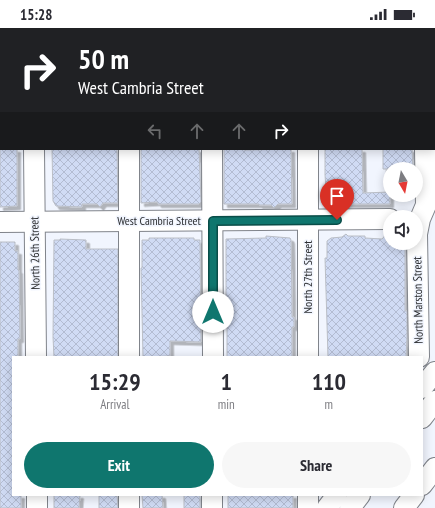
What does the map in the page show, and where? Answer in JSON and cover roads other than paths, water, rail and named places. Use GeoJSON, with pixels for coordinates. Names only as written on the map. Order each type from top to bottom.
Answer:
{"type":"FeatureCollection","features":[{"type":"Feature","properties":{"kind":"street","name":"North 26th Street"},"geometry":{"type":"LineString","coordinates":[[34,150],[36,356]]}},
{"type":"Feature","properties":{"kind":"street"},"geometry":{"type":"LineString","coordinates":[[129,150],[129,356]]}},
{"type":"Feature","properties":{"kind":"street"},"geometry":{"type":"LineString","coordinates":[[212,150],[213,356]]}},
{"type":"Feature","properties":{"kind":"street","name":"North 27th Street"},"geometry":{"type":"LineString","coordinates":[[308,150],[308,356]]}},
{"type":"Feature","properties":{"kind":"street","name":"North Marston Street"},"geometry":{"type":"LineString","coordinates":[[419,356],[417,234],[424,219],[426,205],[425,150]]}},
{"type":"Feature","properties":{"kind":"street","name":"West Cambria Street"},"geometry":{"type":"LineString","coordinates":[[0,222],[383,219]]}},
{"type":"Feature","properties":{"kind":"street"},"geometry":{"type":"LineString","coordinates":[[423,413],[429,386]]}},
{"type":"Feature","properties":{"kind":"street"},"geometry":{"type":"LineString","coordinates":[[423,484],[435,468]]}},
{"type":"Feature","properties":{"kind":"street"},"geometry":{"type":"LineString","coordinates":[[37,496],[37,508]]}},
{"type":"Feature","properties":{"kind":"street"},"geometry":{"type":"LineString","coordinates":[[129,496],[129,508]]}},
{"type":"Feature","properties":{"kind":"street"},"geometry":{"type":"LineString","coordinates":[[212,496],[212,508]]}},
{"type":"Feature","properties":{"kind":"street"},"geometry":{"type":"LineString","coordinates":[[308,496],[308,508]]}},
{"type":"Feature","properties":{"kind":"street"},"geometry":{"type":"LineString","coordinates":[[327,508],[336,496]]}},
{"type":"Feature","properties":{"kind":"street"},"geometry":{"type":"LineString","coordinates":[[350,508],[359,496]]}},
{"type":"Feature","properties":{"kind":"street"},"geometry":{"type":"LineString","coordinates":[[404,508],[413,496]]}}]}
